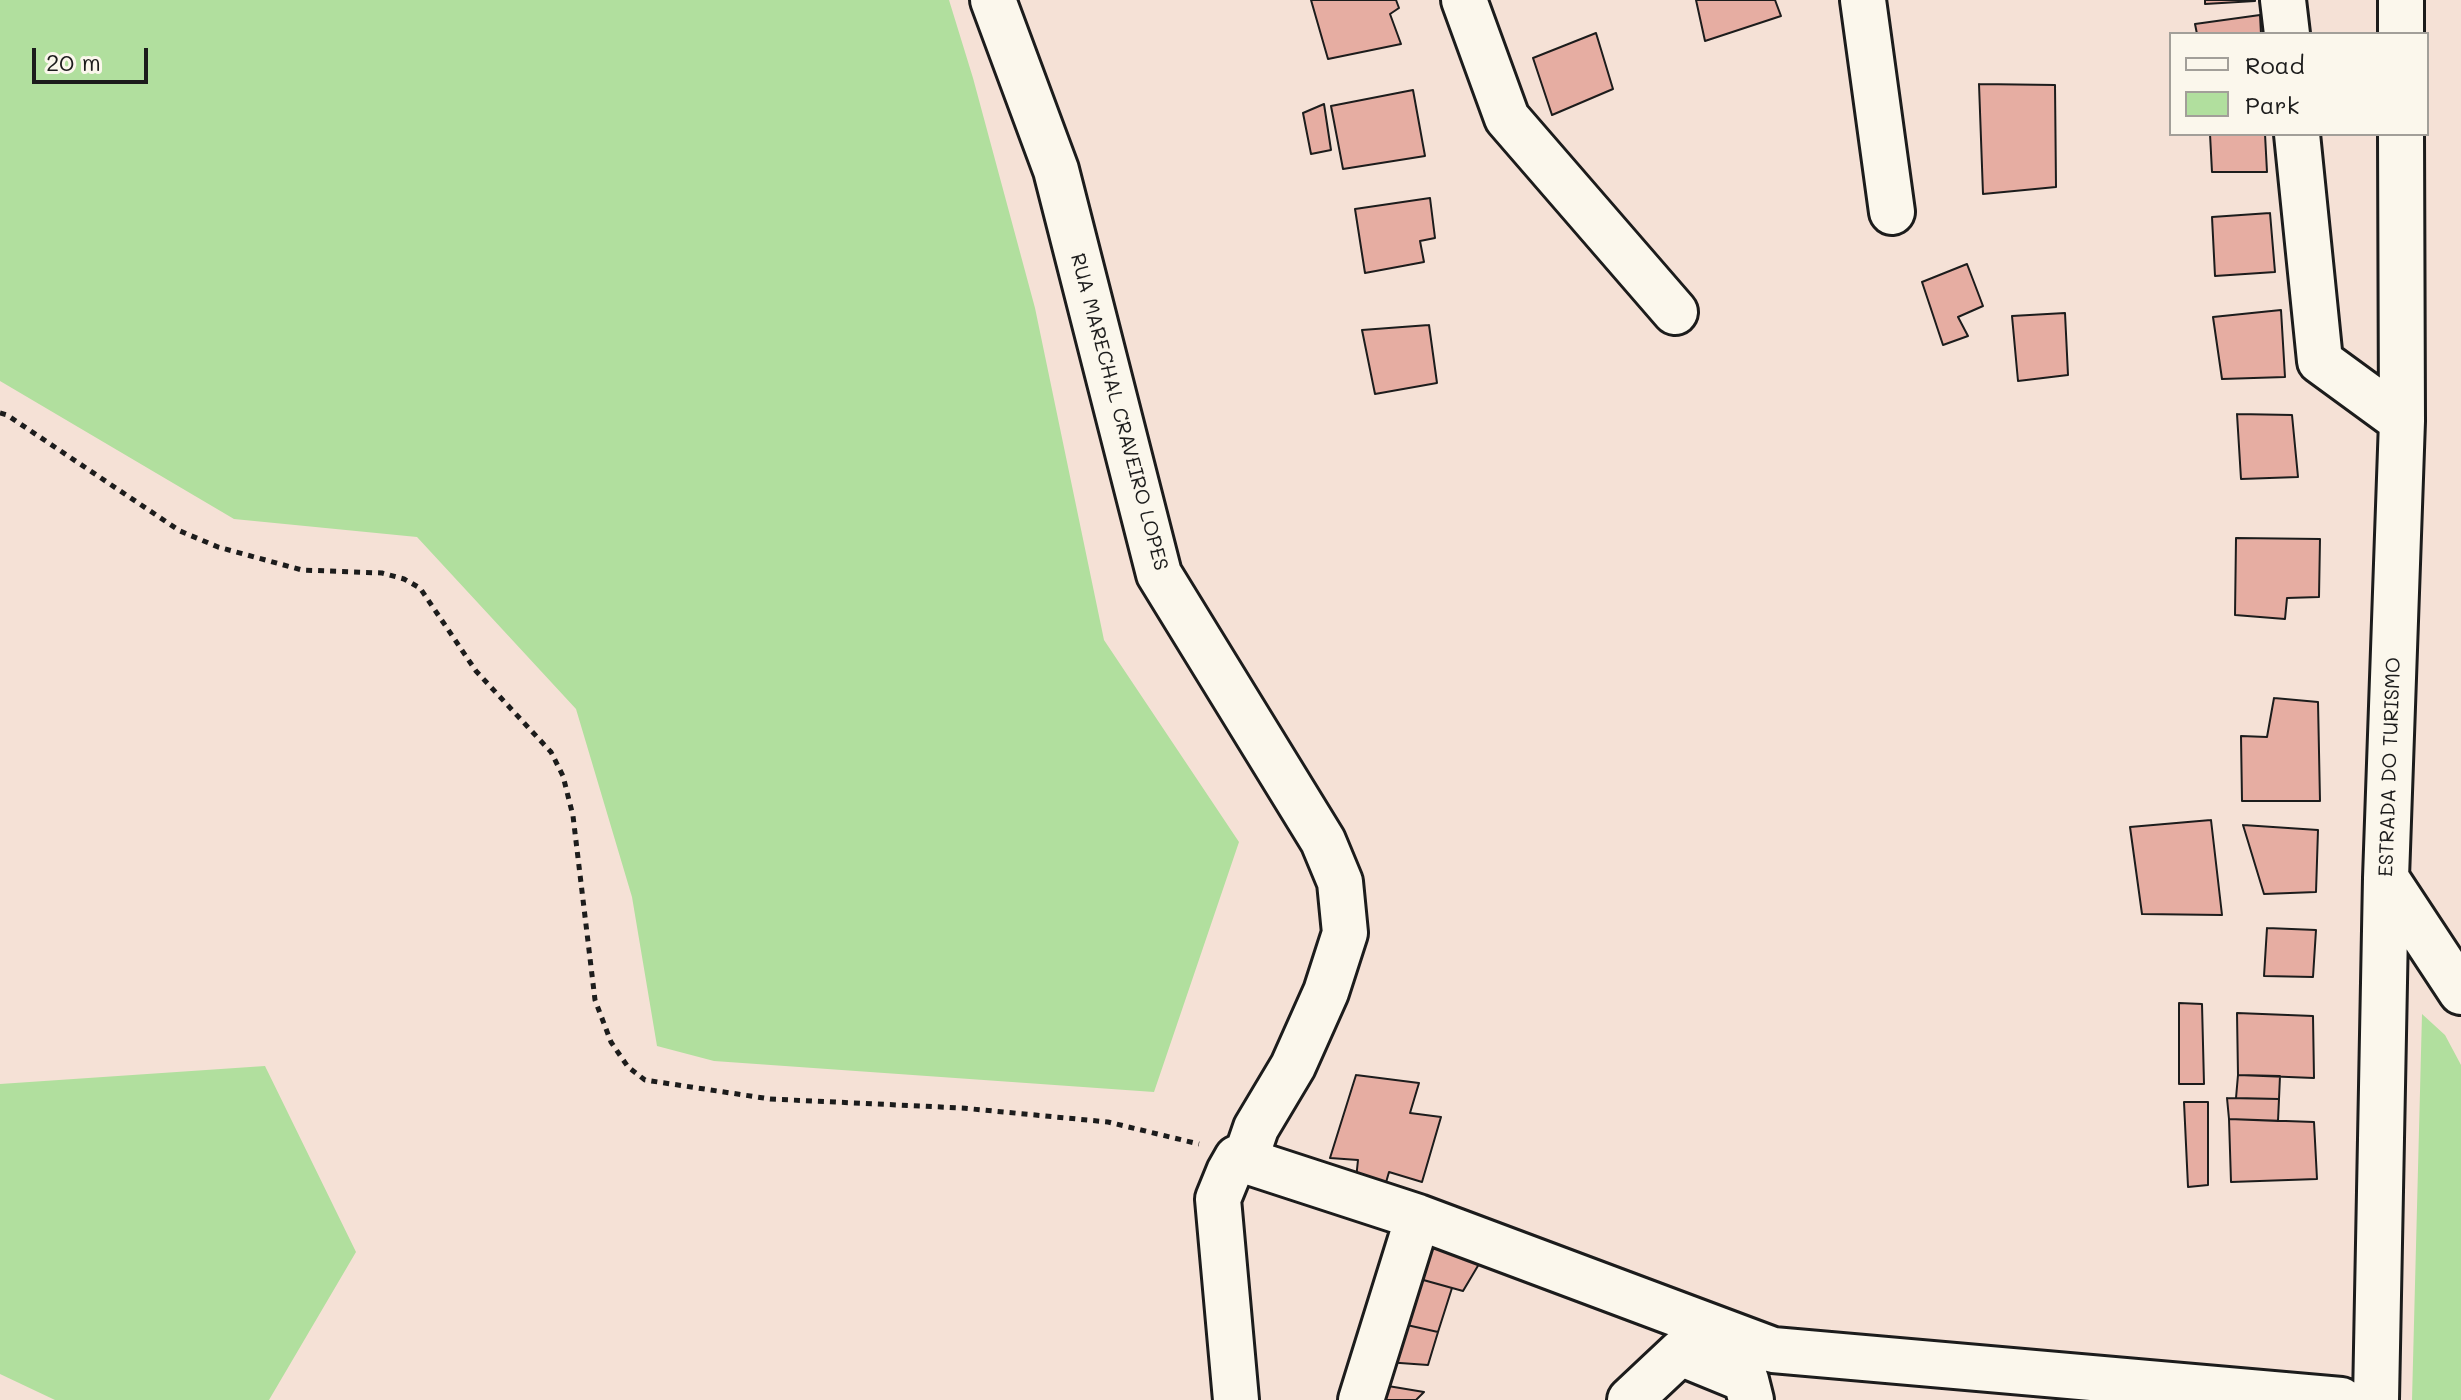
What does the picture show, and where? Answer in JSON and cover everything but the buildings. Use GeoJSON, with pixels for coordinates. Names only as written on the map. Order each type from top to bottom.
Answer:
{"type":"FeatureCollection","features":[{"type":"Feature","properties":{"kind":"street","name":"RUA MARECHAL CRAVEIRO LOPES"},"geometry":{"type":"LineString","coordinates":[[993,0],[1056,170],[1159,574],[1323,841],[1340,882],[1345,933],[1326,992],[1293,1066],[1241,1159],[1229,1172],[1218,1199],[1236,1400]]}},
{"type":"Feature","properties":{"kind":"street"},"geometry":{"type":"LineString","coordinates":[[1464,0],[1507,118],[1675,312]]}},
{"type":"Feature","properties":{"kind":"street"},"geometry":{"type":"LineString","coordinates":[[1863,0],[1892,212]]}},
{"type":"Feature","properties":{"kind":"street"},"geometry":{"type":"LineString","coordinates":[[2283,0],[2287,32]]}},
{"type":"Feature","properties":{"kind":"street"},"geometry":{"type":"LineString","coordinates":[[2401,0],[2401,32]]}},
{"type":"Feature","properties":{"kind":"street"},"geometry":{"type":"LineString","coordinates":[[2297,136],[2320,361],[2402,421]]}},
{"type":"Feature","properties":{"kind":"street","name":"ESTRADA DO TURISMO"},"geometry":{"type":"LineString","coordinates":[[2376,1400],[2386,878],[2402,421],[2401,136]]}},
{"type":"Feature","properties":{"kind":"street"},"geometry":{"type":"LineString","coordinates":[[2386,878],[2461,992]]}},
{"type":"Feature","properties":{"kind":"street"},"geometry":{"type":"LineString","coordinates":[[1241,1159],[1418,1217],[1773,1350],[2341,1400]]}},
{"type":"Feature","properties":{"kind":"street"},"geometry":{"type":"LineString","coordinates":[[1361,1400],[1418,1217]]}},
{"type":"Feature","properties":{"kind":"street"},"geometry":{"type":"LineString","coordinates":[[1630,1400],[1680,1353],[1746,1380],[1751,1400]]}},
{"type":"Feature","properties":{"kind":"path"},"geometry":{"type":"LineString","coordinates":[[0,413],[180,531],[218,547],[302,570],[382,573],[404,579],[420,588],[476,671],[551,752],[563,776],[573,816],[595,1000],[611,1042],[628,1067],[645,1080],[770,1099],[962,1108],[1108,1122],[1185,1139],[1241,1159]]}},
{"type":"Feature","properties":{"kind":"green space"},"geometry":{"type":"Polygon","coordinates":[[[0,0],[949,0],[1035,308],[1104,640],[1239,842],[1154,1092],[714,1061],[657,1046],[632,897],[576,709],[417,537],[234,519],[0,381],[0,0]]]}},
{"type":"Feature","properties":{"kind":"green space"},"geometry":{"type":"Polygon","coordinates":[[[2422,1014],[2445,1035],[2461,1065],[2461,1400],[2412,1400],[2422,1014]]]}},
{"type":"Feature","properties":{"kind":"green space"},"geometry":{"type":"Polygon","coordinates":[[[265,1066],[356,1252],[269,1400],[55,1400],[0,1374],[0,1084],[265,1066]]]}}]}
